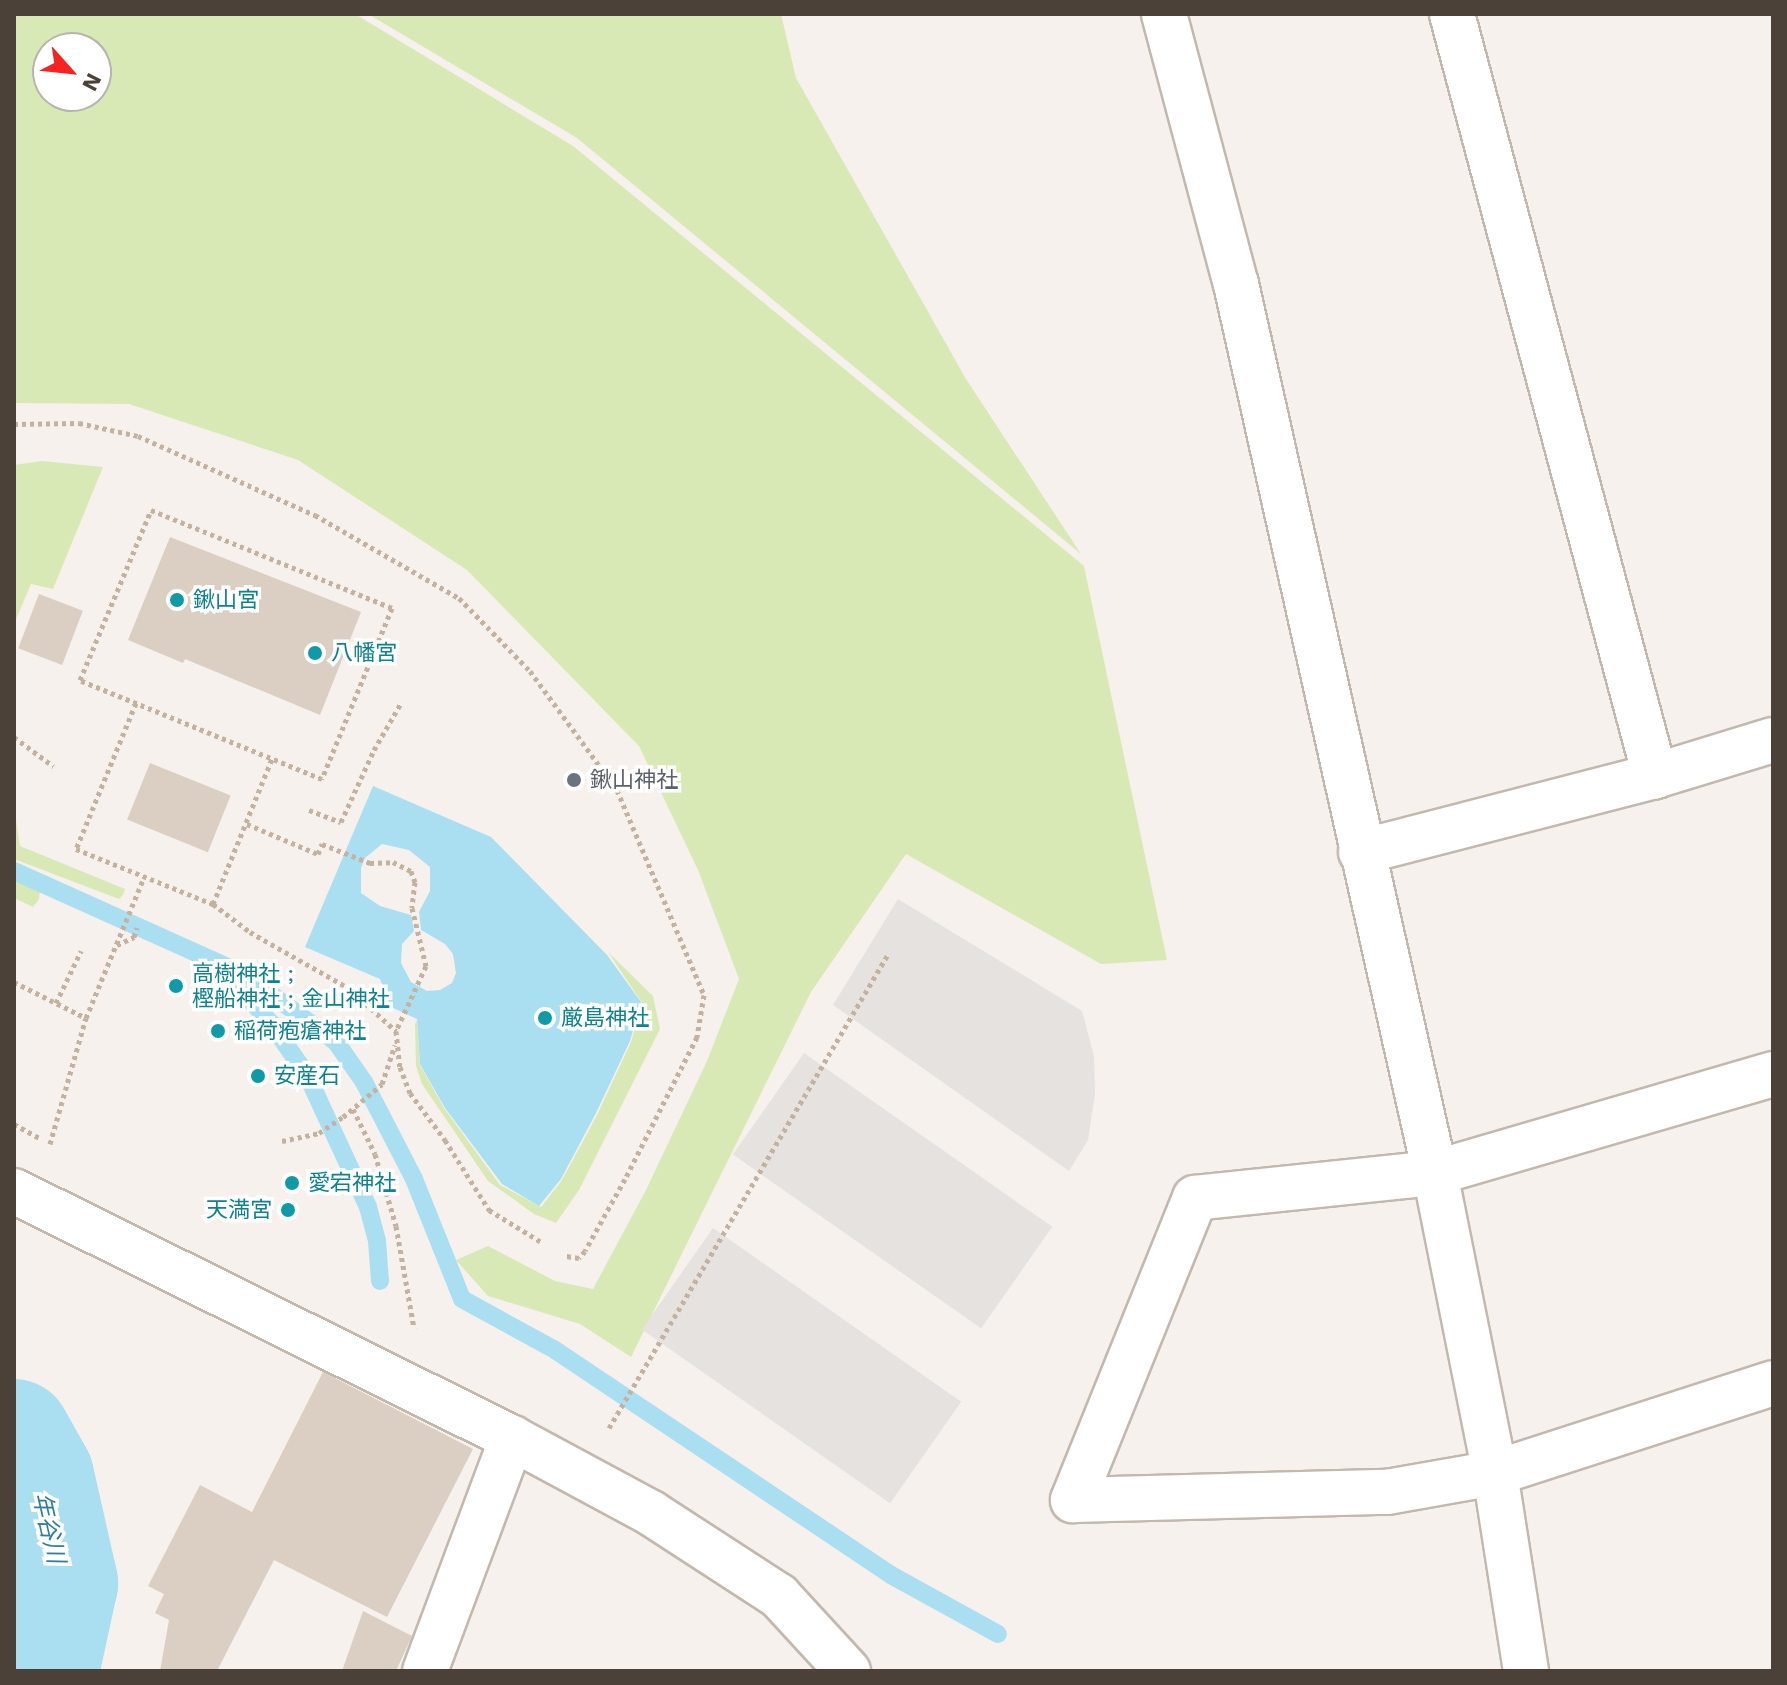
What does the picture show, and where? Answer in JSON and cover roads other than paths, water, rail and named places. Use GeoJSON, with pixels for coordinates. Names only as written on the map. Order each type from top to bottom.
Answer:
{"type":"FeatureCollection","features":[{"type":"Feature","properties":{"kind":"street"},"geometry":{"type":"LineString","coordinates":[[1164,14],[1236,284],[1435,1173],[1495,1473],[1526,1671]]}},
{"type":"Feature","properties":{"kind":"street"},"geometry":{"type":"LineString","coordinates":[[1452,14],[1655,776]]}},
{"type":"Feature","properties":{"kind":"street"},"geometry":{"type":"LineString","coordinates":[[1361,852],[1655,776],[1773,740]]}},
{"type":"Feature","properties":{"kind":"street"},"geometry":{"type":"LineString","coordinates":[[1773,1074],[1435,1173],[1195,1198],[1073,1500],[1387,1492],[1495,1473],[1773,1383]]}},
{"type":"Feature","properties":{"kind":"street"},"geometry":{"type":"LineString","coordinates":[[14,1191],[512,1438],[651,1513],[779,1596],[848,1671]]}},
{"type":"Feature","properties":{"kind":"street"},"geometry":{"type":"LineString","coordinates":[[425,1671],[512,1438]]}},
{"type":"Feature","properties":{"kind":"water"},"geometry":{"type":"Polygon","coordinates":[[[373,786],[491,837],[607,955],[641,1002],[630,1041],[596,1113],[561,1179],[539,1206],[502,1184],[445,1108],[420,1064],[417,1019],[391,1007],[380,979],[305,947],[373,786]],[[382,844],[365,858],[361,868],[361,893],[380,906],[411,915],[414,931],[402,944],[401,963],[411,982],[427,991],[440,990],[452,983],[456,973],[453,954],[445,944],[421,930],[419,912],[430,891],[430,867],[409,850],[382,844]]]}},
{"type":"Feature","properties":{"kind":"waterway"},"geometry":{"type":"LineString","coordinates":[[14,871],[245,975],[336,1042],[364,1082],[414,1179],[462,1299],[555,1350],[891,1575],[998,1634]]}},
{"type":"Feature","properties":{"kind":"waterway"},"geometry":{"type":"LineString","coordinates":[[220,966],[270,1022],[307,1075],[368,1207],[377,1241],[380,1281]]}},
{"type":"Feature","properties":{"kind":"waterway","name":"年谷川"},"geometry":{"type":"LineString","coordinates":[[14,1436],[37,1477],[61,1583],[42,1671]]}},
{"type":"Feature","properties":{"kind":"place","name":"鍬山宮"},"geometry":{"type":"Point","coordinates":[177,600]}},
{"type":"Feature","properties":{"kind":"place","name":"八幡宮"},"geometry":{"type":"Point","coordinates":[315,653]}},
{"type":"Feature","properties":{"kind":"place","name":"鍬山神社"},"geometry":{"type":"Point","coordinates":[574,780]}},
{"type":"Feature","properties":{"kind":"place","name":"高樹神社 ; 樫船神社 ; 金山神社"},"geometry":{"type":"Point","coordinates":[176,986]}},
{"type":"Feature","properties":{"kind":"place","name":"厳島神社"},"geometry":{"type":"Point","coordinates":[545,1018]}},
{"type":"Feature","properties":{"kind":"place","name":"稲荷疱瘡神社"},"geometry":{"type":"Point","coordinates":[218,1031]}},
{"type":"Feature","properties":{"kind":"place","name":"安産石"},"geometry":{"type":"Point","coordinates":[258,1076]}},
{"type":"Feature","properties":{"kind":"place","name":"愛宕神社"},"geometry":{"type":"Point","coordinates":[292,1183]}},
{"type":"Feature","properties":{"kind":"place","name":"天満宮"},"geometry":{"type":"Point","coordinates":[288,1210]}}]}
